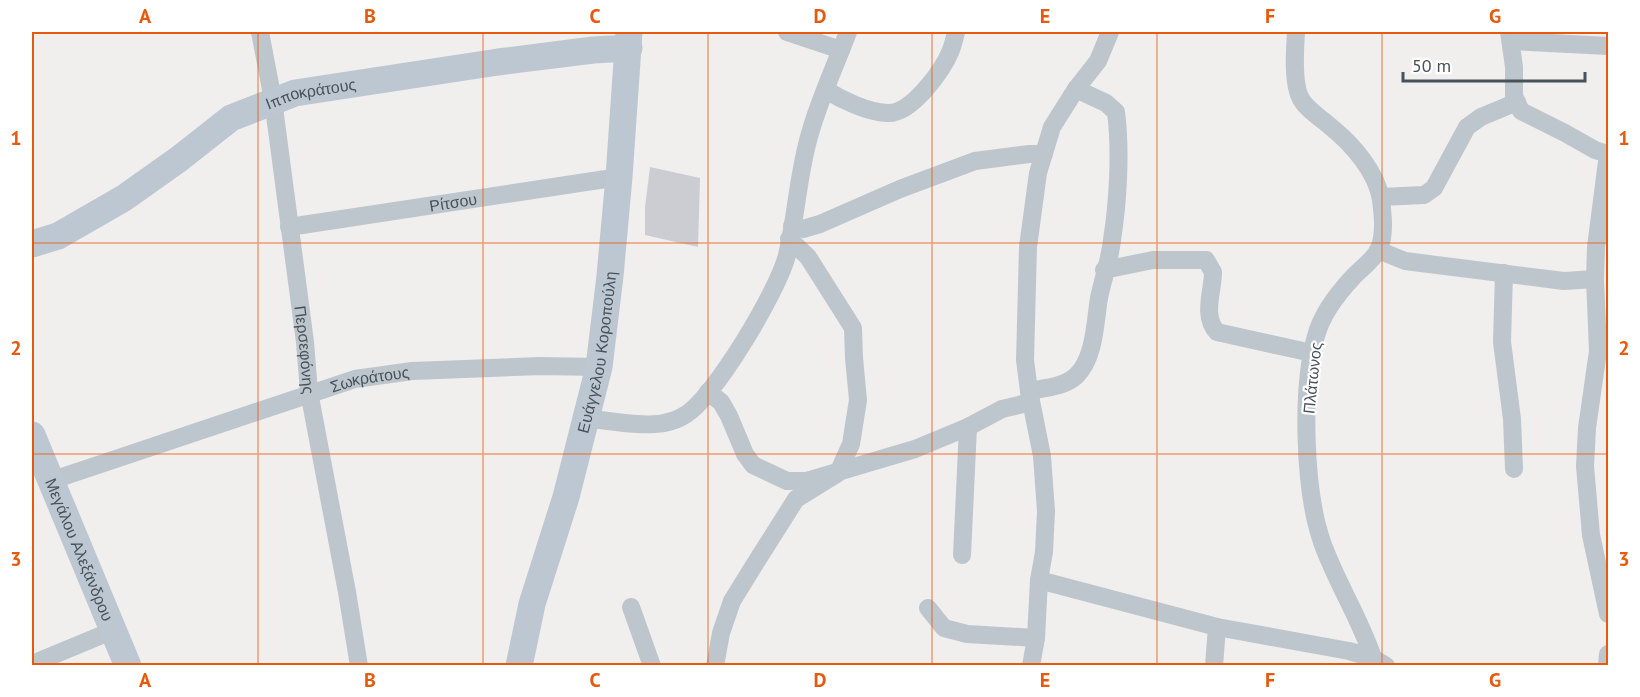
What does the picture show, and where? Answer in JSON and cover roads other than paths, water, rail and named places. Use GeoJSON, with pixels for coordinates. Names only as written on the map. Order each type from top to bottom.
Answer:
{"type":"FeatureCollection","features":[{"type":"Feature","properties":{"kind":"street","name":"Περσεφόνης"},"geometry":{"type":"LineString","coordinates":[[260,32],[273,100],[305,342],[309,392],[344,570],[359,666]]}},
{"type":"Feature","properties":{"kind":"street"},"geometry":{"type":"LineString","coordinates":[[787,32],[841,50]]}},
{"type":"Feature","properties":{"kind":"street"},"geometry":{"type":"LineString","coordinates":[[587,418],[621,423],[666,423],[686,414],[708,392],[732,359],[778,280],[787,255],[800,171],[811,129],[848,32]]}},
{"type":"Feature","properties":{"kind":"street"},"geometry":{"type":"LineString","coordinates":[[826,90],[843,101],[888,114],[902,111],[931,84],[951,52],[956,32]]}},
{"type":"Feature","properties":{"kind":"street"},"geometry":{"type":"LineString","coordinates":[[1031,666],[1036,638],[1046,511],[1042,456],[1025,360],[1024,325],[1028,247],[1038,173],[1052,128],[1076,89],[1098,61],[1110,32]]}},
{"type":"Feature","properties":{"kind":"street"},"geometry":{"type":"LineString","coordinates":[[1296,32],[1296,79],[1301,98],[1357,153],[1372,176],[1381,197],[1384,229],[1378,250],[1405,261],[1564,281],[1595,279]]}},
{"type":"Feature","properties":{"kind":"street"},"geometry":{"type":"LineString","coordinates":[[1608,41],[1511,36],[1514,96],[1521,111],[1595,150],[1608,154],[1597,237],[1595,279],[1600,390],[1586,447],[1587,500],[1591,535],[1608,614]]}},
{"type":"Feature","properties":{"kind":"street","name":"Ιπποκράτους"},"geometry":{"type":"LineString","coordinates":[[32,244],[58,236],[124,198],[231,118],[273,100],[295,93],[593,50],[629,40]]}},
{"type":"Feature","properties":{"kind":"street","name":"Ευάγγελου Κοροπούλη"},"geometry":{"type":"LineString","coordinates":[[519,666],[532,604],[566,497],[598,367],[610,276],[629,40]]}},
{"type":"Feature","properties":{"kind":"street"},"geometry":{"type":"LineString","coordinates":[[708,392],[721,402],[745,454],[753,465],[787,481],[807,481],[915,449],[968,427],[1030,396],[1063,384],[1076,376],[1085,364],[1091,348],[1104,270],[1112,242],[1118,153],[1116,112],[1106,103],[1076,89]]}},
{"type":"Feature","properties":{"kind":"street"},"geometry":{"type":"LineString","coordinates":[[1381,197],[1424,195],[1434,188],[1467,127],[1481,117],[1517,102]]}},
{"type":"Feature","properties":{"kind":"street"},"geometry":{"type":"LineString","coordinates":[[790,232],[820,224],[909,185],[975,161],[1044,154]]}},
{"type":"Feature","properties":{"kind":"street","name":"Ρίτσου"},"geometry":{"type":"LineString","coordinates":[[289,227],[619,177]]}},
{"type":"Feature","properties":{"kind":"street"},"geometry":{"type":"LineString","coordinates":[[715,666],[721,633],[732,601],[796,499],[838,473],[851,444],[858,400],[853,328],[790,232]]}},
{"type":"Feature","properties":{"kind":"street","name":"Πλάτωνος"},"geometry":{"type":"LineString","coordinates":[[1378,250],[1334,299],[1316,334],[1307,398],[1307,446],[1313,511],[1322,542],[1379,662]]}},
{"type":"Feature","properties":{"kind":"street"},"geometry":{"type":"LineString","coordinates":[[1104,270],[1153,260],[1206,260],[1214,272],[1209,312],[1211,326],[1217,332],[1312,354]]}},
{"type":"Feature","properties":{"kind":"street"},"geometry":{"type":"LineString","coordinates":[[1504,273],[1502,342],[1512,419],[1514,469]]}},
{"type":"Feature","properties":{"kind":"street","name":"Σωκράτους"},"geometry":{"type":"LineString","coordinates":[[41,469],[166,441],[355,378],[412,371],[540,366],[598,367]]}},
{"type":"Feature","properties":{"kind":"street"},"geometry":{"type":"LineString","coordinates":[[962,555],[968,427]]}},
{"type":"Feature","properties":{"kind":"street","name":"Μεγάλου Αλεξάνδρου"},"geometry":{"type":"LineString","coordinates":[[32,435],[41,469],[128,666]]}},
{"type":"Feature","properties":{"kind":"street"},"geometry":{"type":"LineString","coordinates":[[1039,580],[1217,627],[1349,651],[1379,662]]}},
{"type":"Feature","properties":{"kind":"street"},"geometry":{"type":"LineString","coordinates":[[631,607],[652,666]]}},
{"type":"Feature","properties":{"kind":"street"},"geometry":{"type":"LineString","coordinates":[[928,608],[944,628],[967,634],[1036,638]]}},
{"type":"Feature","properties":{"kind":"street"},"geometry":{"type":"LineString","coordinates":[[1214,666],[1217,627]]}},
{"type":"Feature","properties":{"kind":"street"},"geometry":{"type":"LineString","coordinates":[[32,664],[114,630]]}},
{"type":"Feature","properties":{"kind":"street"},"geometry":{"type":"LineString","coordinates":[[1607,666],[1608,654]]}}]}
